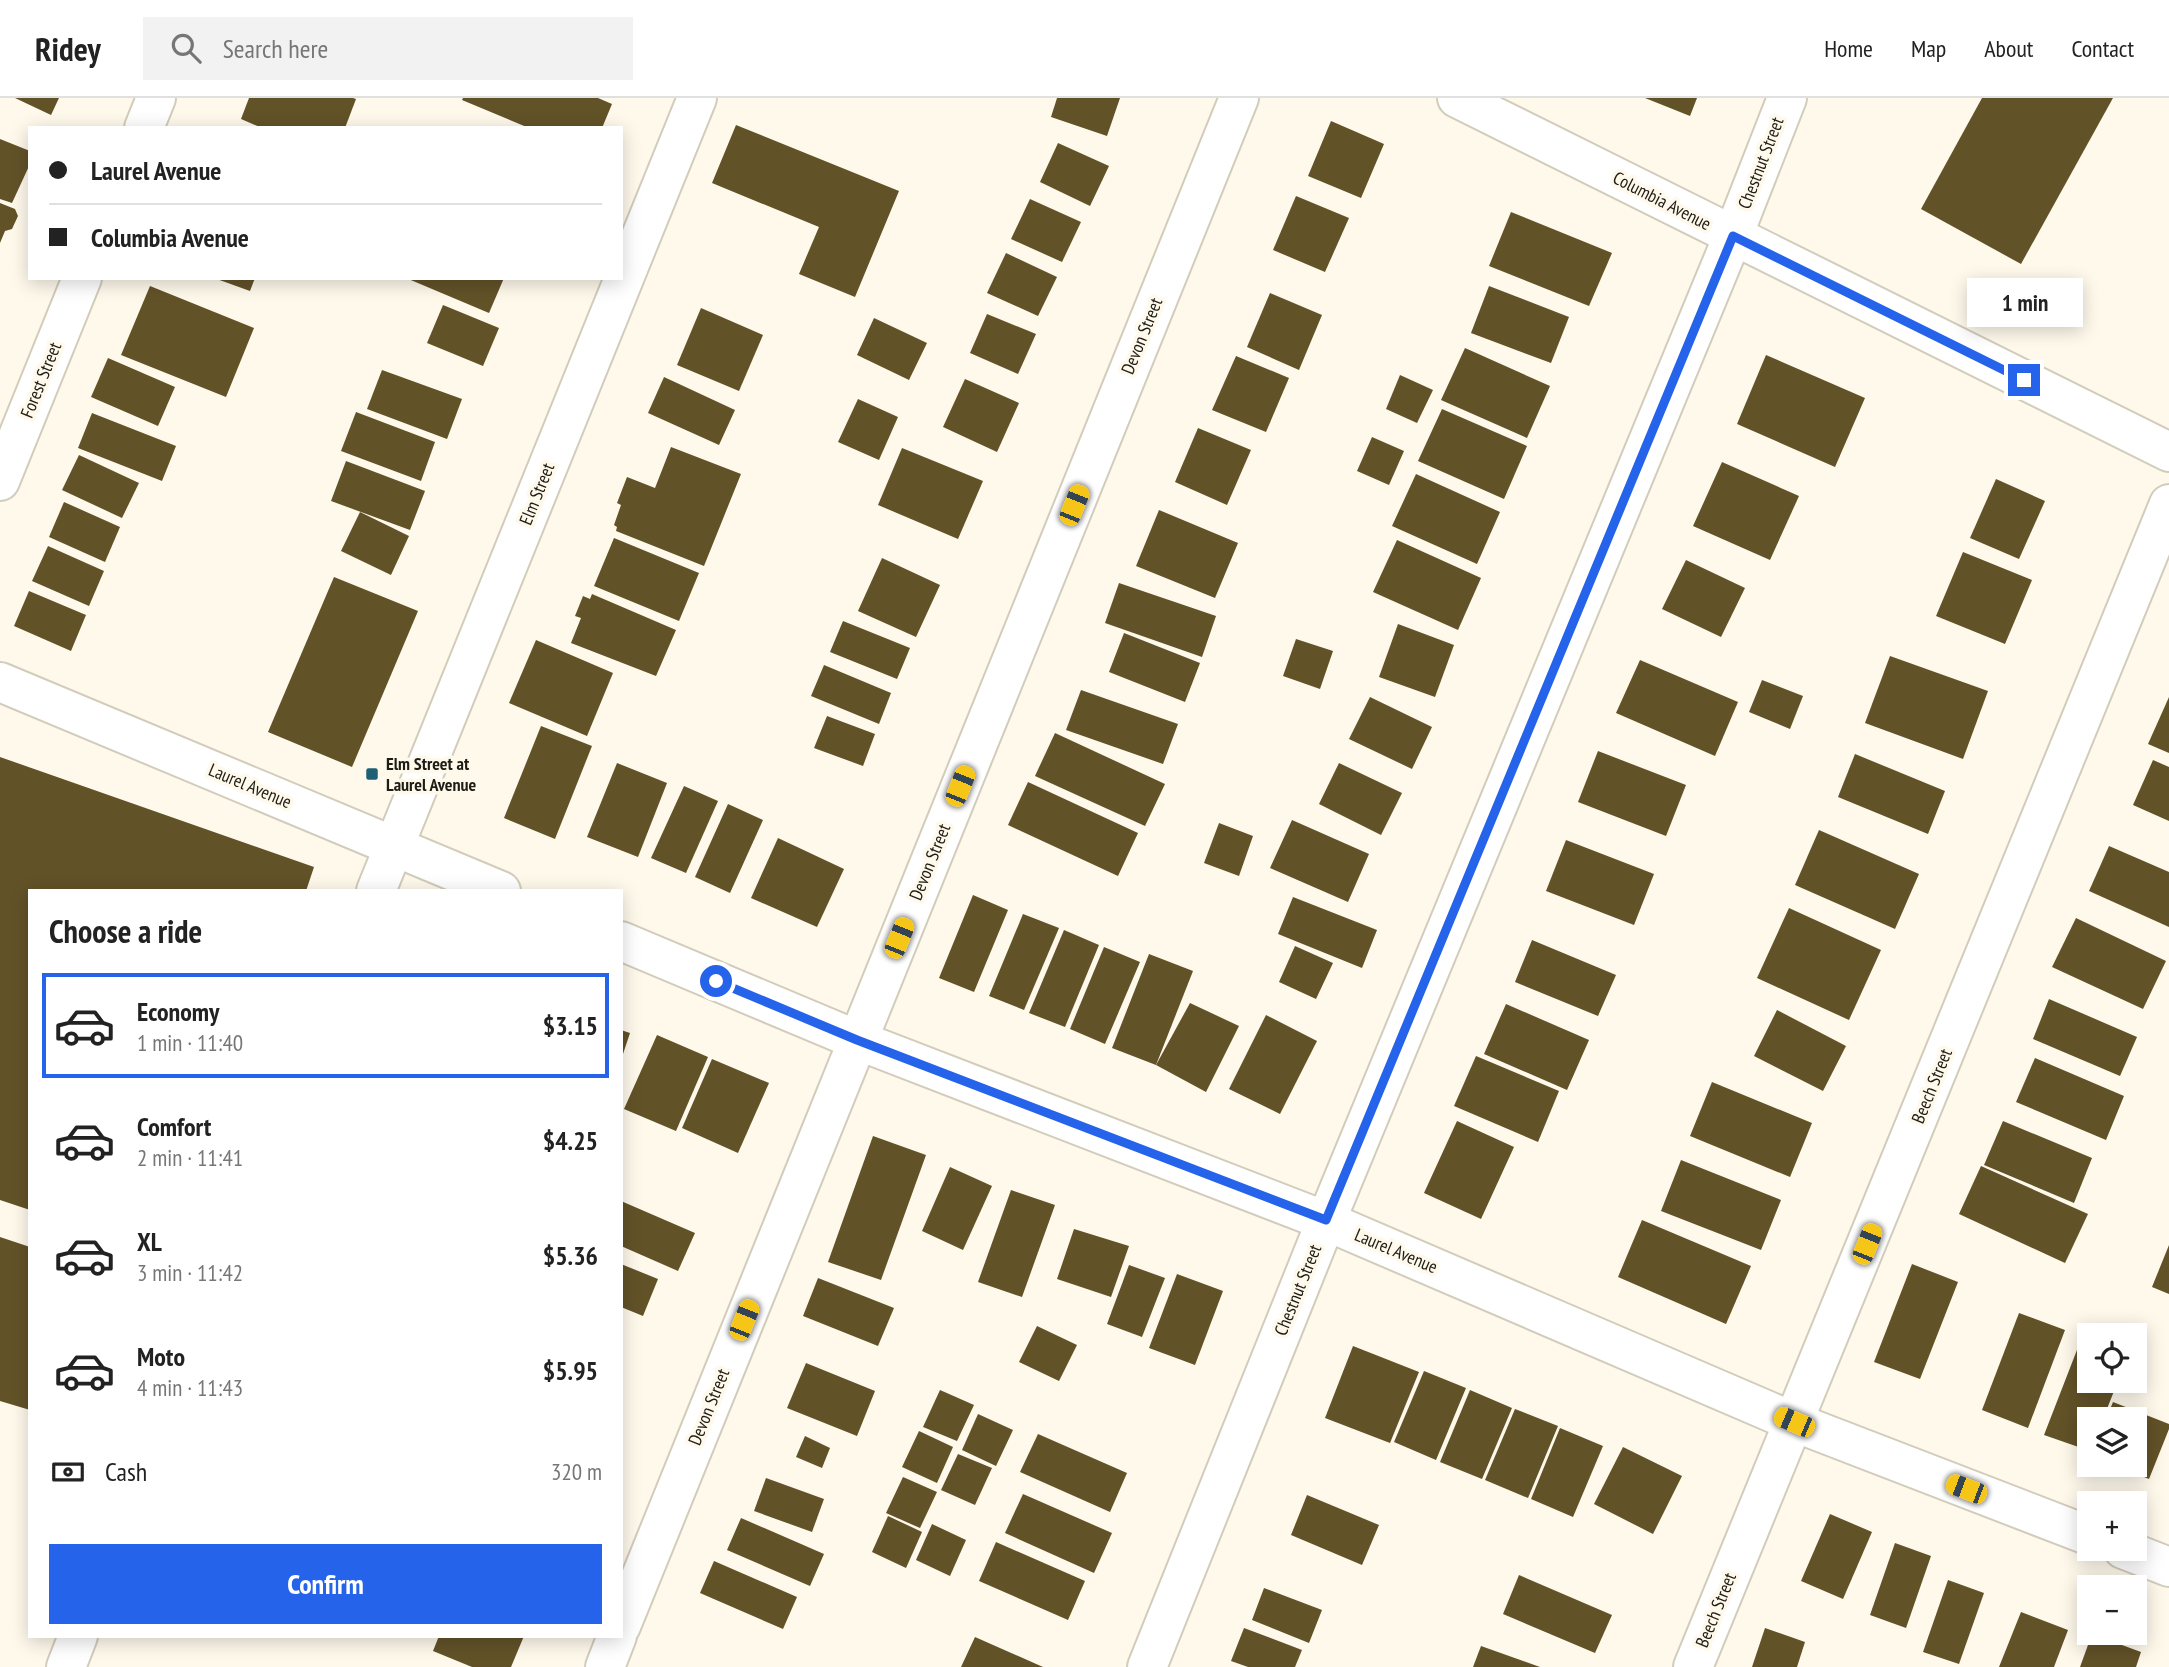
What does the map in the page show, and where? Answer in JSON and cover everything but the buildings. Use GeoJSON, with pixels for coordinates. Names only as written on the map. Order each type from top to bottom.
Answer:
{"type":"FeatureCollection","features":[{"type":"Feature","properties":{"kind":"street"},"geometry":{"type":"LineString","coordinates":[[145,126],[156,98]]}},
{"type":"Feature","properties":{"kind":"street","name":"Elm Street"},"geometry":{"type":"LineString","coordinates":[[377,889],[697,98]]}},
{"type":"Feature","properties":{"kind":"street","name":"Devon Street"},"geometry":{"type":"LineString","coordinates":[[623,1621],[1239,98]]}},
{"type":"Feature","properties":{"kind":"street","name":"Columbia Avenue"},"geometry":{"type":"LineString","coordinates":[[1457,98],[2169,452]]}},
{"type":"Feature","properties":{"kind":"street","name":"Chestnut Street"},"geometry":{"type":"LineString","coordinates":[[1147,1667],[1326,1220],[1733,236],[1787,98]]}},
{"type":"Feature","properties":{"kind":"street","name":"Forest Street"},"geometry":{"type":"LineString","coordinates":[[0,481],[81,280]]}},
{"type":"Feature","properties":{"kind":"street","name":"Beech Street"},"geometry":{"type":"LineString","coordinates":[[1693,1667],[2169,504]]}},
{"type":"Feature","properties":{"kind":"street","name":"Laurel Avenue"},"geometry":{"type":"LineString","coordinates":[[0,682],[496,889]]}},
{"type":"Feature","properties":{"kind":"street","name":"Laurel Avenue"},"geometry":{"type":"LineString","coordinates":[[623,942],[857,1040],[1326,1220],[1794,1422],[2077,1531]]}},
{"type":"Feature","properties":{"kind":"street"},"geometry":{"type":"LineString","coordinates":[[2147,1558],[2169,1567]]}},
{"type":"Feature","properties":{"kind":"street"},"geometry":{"type":"LineString","coordinates":[[66,1667],[77,1638]]}},
{"type":"Feature","properties":{"kind":"street"},"geometry":{"type":"LineString","coordinates":[[604,1667],[616,1638]]}},
{"type":"Feature","properties":{"kind":"place","name":"Elm Street at Laurel Avenue"},"geometry":{"type":"Point","coordinates":[372,774]}},
{"type":"Feature","properties":{"kind":"route"},"geometry":{"type":"LineString","coordinates":[[716,981],[857,1040],[1326,1220],[1733,236],[2024,380]]}}]}
